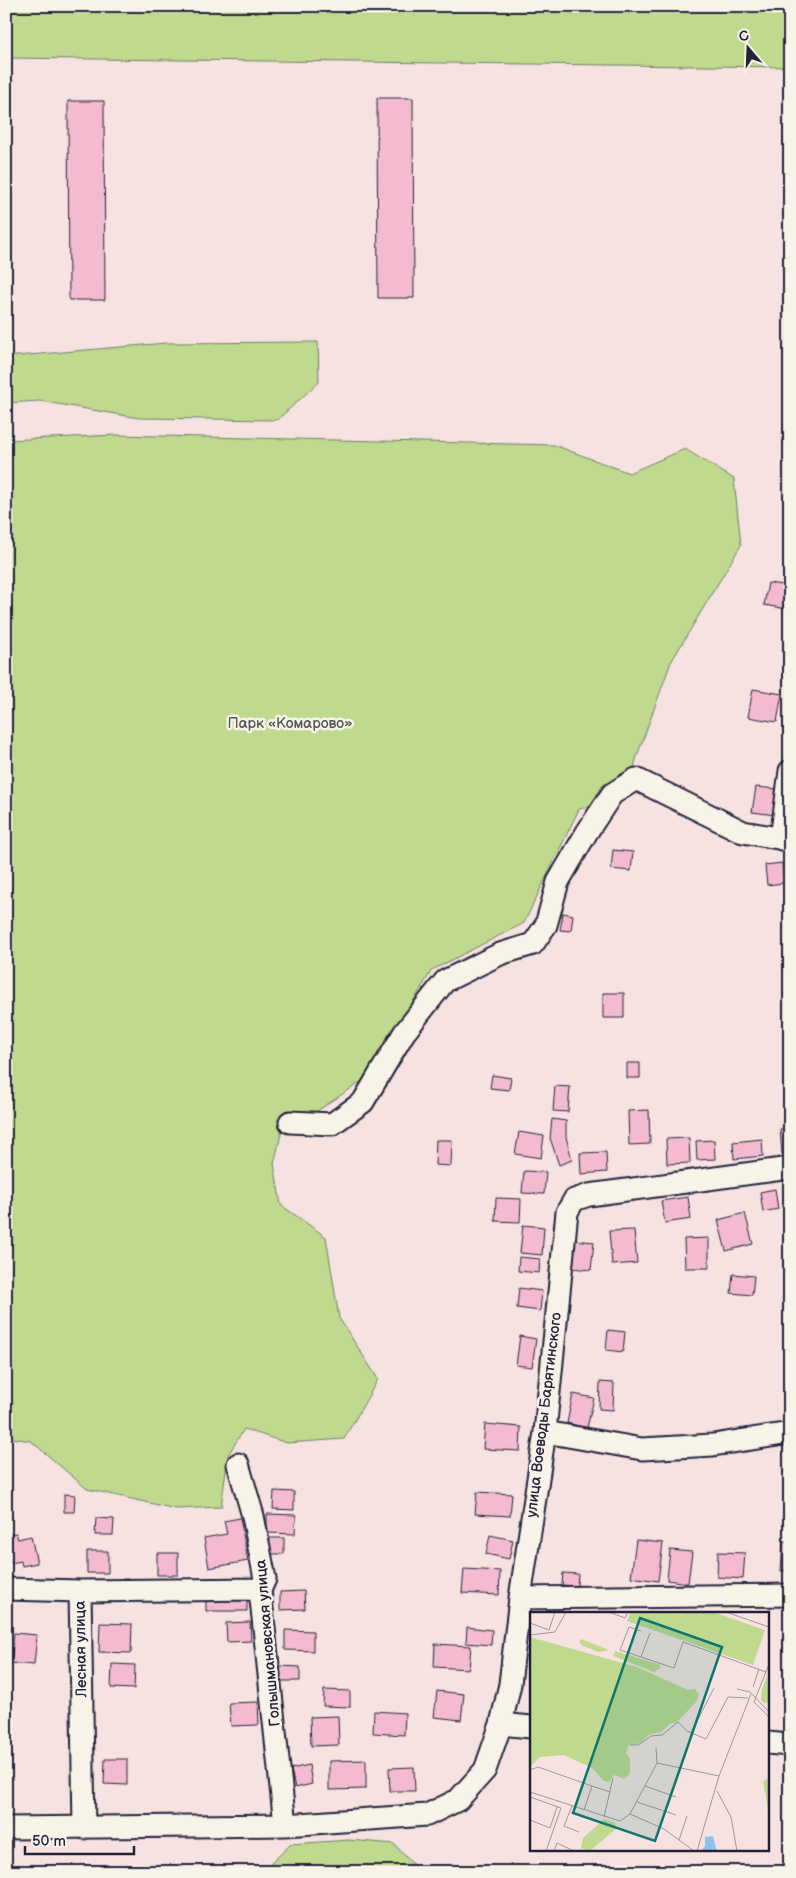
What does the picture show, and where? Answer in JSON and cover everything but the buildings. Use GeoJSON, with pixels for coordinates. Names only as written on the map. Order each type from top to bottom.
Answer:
{"type":"FeatureCollection","features":[{"type":"Feature","properties":{"kind":"street"},"geometry":{"type":"LineString","coordinates":[[290,1122],[332,1124],[363,1102],[404,1033],[445,981],[500,954],[533,944],[546,925],[558,882],[612,794],[636,779],[744,832],[786,840],[790,771]]}},
{"type":"Feature","properties":{"kind":"street","name":"улица Воеводы Барятинского"},"geometry":{"type":"LineString","coordinates":[[285,1825],[427,1815],[458,1800],[485,1770],[501,1724],[510,1684],[520,1598],[545,1432],[567,1212],[574,1200],[589,1195],[790,1168]]}},
{"type":"Feature","properties":{"kind":"street"},"geometry":{"type":"LineString","coordinates":[[545,1432],[642,1449],[713,1445],[790,1433]]}},
{"type":"Feature","properties":{"kind":"street","name":"Голышмановская улица"},"geometry":{"type":"LineString","coordinates":[[238,1464],[254,1516],[265,1579],[261,1589],[285,1825]]}},
{"type":"Feature","properties":{"kind":"street"},"geometry":{"type":"LineString","coordinates":[[6,1589],[80,1591]]}},
{"type":"Feature","properties":{"kind":"street","name":"Лесная улица"},"geometry":{"type":"LineString","coordinates":[[84,1828],[80,1591],[261,1589]]}},
{"type":"Feature","properties":{"kind":"street"},"geometry":{"type":"LineString","coordinates":[[520,1598],[790,1596]]}},
{"type":"Feature","properties":{"kind":"street"},"geometry":{"type":"LineString","coordinates":[[501,1724],[530,1727]]}},
{"type":"Feature","properties":{"kind":"street"},"geometry":{"type":"LineString","coordinates":[[768,1743],[790,1745]]}},
{"type":"Feature","properties":{"kind":"street"},"geometry":{"type":"LineString","coordinates":[[6,1828],[285,1825]]}},
{"type":"Feature","properties":{"kind":"green space"},"geometry":{"type":"Polygon","coordinates":[[[6,6],[790,6],[790,67],[6,58],[6,6]]]}},
{"type":"Feature","properties":{"kind":"green space"},"geometry":{"type":"Polygon","coordinates":[[[318,342],[319,382],[277,420],[139,418],[40,401],[6,403],[6,357],[166,343],[318,342]]]}},
{"type":"Feature","properties":{"kind":"green space","name":"Парк «Комарово»"},"geometry":{"type":"Polygon","coordinates":[[[117,435],[554,445],[629,473],[685,449],[734,479],[741,545],[671,662],[637,756],[626,798],[579,809],[524,923],[432,970],[367,1078],[317,1111],[282,1130],[274,1164],[281,1205],[326,1237],[339,1318],[378,1379],[344,1439],[287,1443],[244,1429],[228,1455],[221,1507],[176,1509],[87,1489],[31,1441],[6,1437],[6,440],[117,435]]]}},
{"type":"Feature","properties":{"kind":"green space"},"geometry":{"type":"Polygon","coordinates":[[[349,1840],[394,1844],[420,1872],[262,1872],[291,1844],[349,1840]]]}}]}
